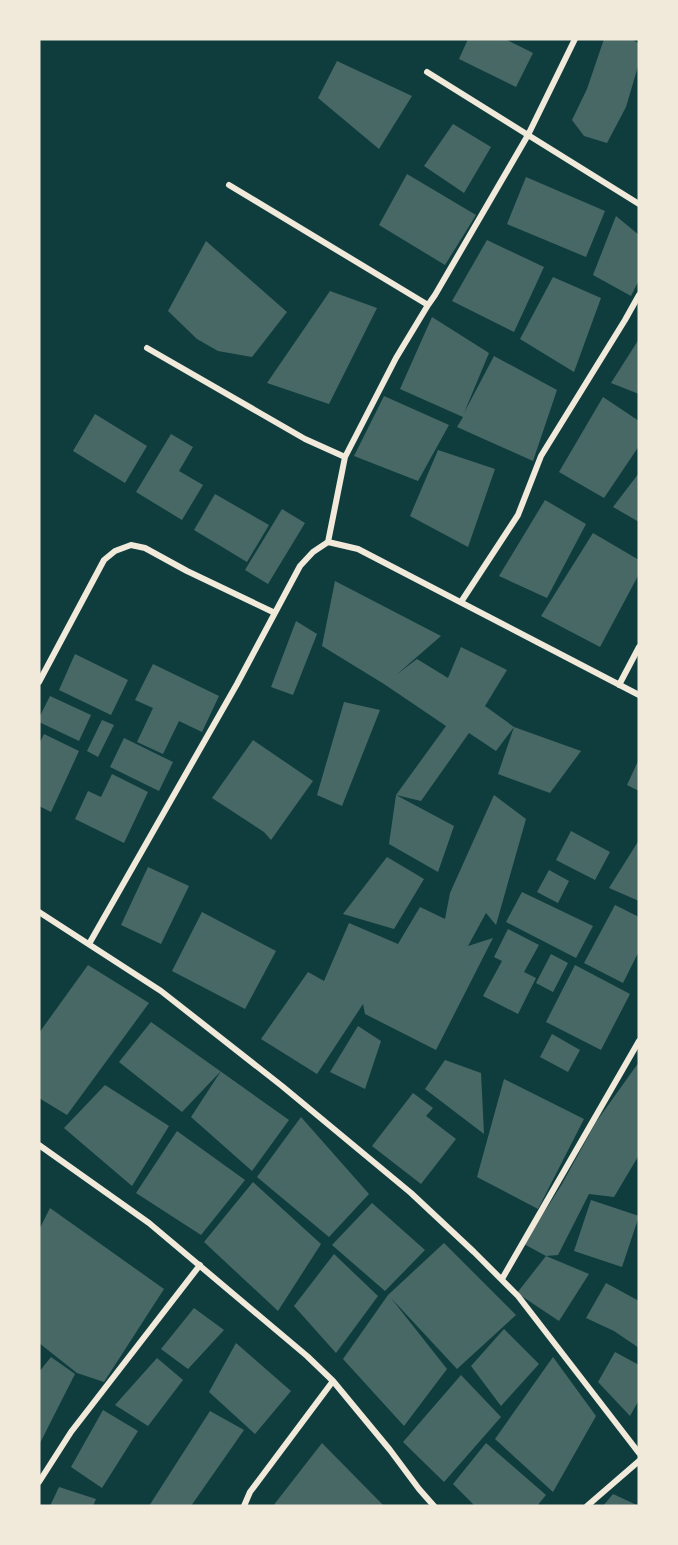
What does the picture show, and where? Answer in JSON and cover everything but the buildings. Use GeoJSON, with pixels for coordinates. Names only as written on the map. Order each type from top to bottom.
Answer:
{"type":"FeatureCollection","features":[{"type":"Feature","properties":{"kind":"street"},"geometry":{"type":"LineString","coordinates":[[89,944],[237,684],[300,566],[313,552],[328,542],[345,457],[396,358],[528,135],[575,39]]}},
{"type":"Feature","properties":{"kind":"street"},"geometry":{"type":"LineString","coordinates":[[427,72],[639,204]]}},
{"type":"Feature","properties":{"kind":"street"},"geometry":{"type":"LineString","coordinates":[[229,185],[428,305]]}},
{"type":"Feature","properties":{"kind":"street"},"geometry":{"type":"LineString","coordinates":[[461,602],[518,515],[541,456],[639,296]]}},
{"type":"Feature","properties":{"kind":"street"},"geometry":{"type":"LineString","coordinates":[[147,348],[305,439],[345,457]]}},
{"type":"Feature","properties":{"kind":"street"},"geometry":{"type":"LineString","coordinates":[[328,542],[358,549],[639,695]]}},
{"type":"Feature","properties":{"kind":"street"},"geometry":{"type":"LineString","coordinates":[[39,682],[104,560],[115,551],[130,545],[145,548],[187,572],[275,613]]}},
{"type":"Feature","properties":{"kind":"street"},"geometry":{"type":"LineString","coordinates":[[619,684],[639,647]]}},
{"type":"Feature","properties":{"kind":"street"},"geometry":{"type":"LineString","coordinates":[[39,912],[161,991],[282,1086],[411,1193],[518,1296],[639,1453]]}},
{"type":"Feature","properties":{"kind":"street"},"geometry":{"type":"LineString","coordinates":[[502,1280],[639,1041]]}},
{"type":"Feature","properties":{"kind":"street"},"geometry":{"type":"LineString","coordinates":[[39,1145],[149,1222],[307,1356],[333,1381],[434,1506]]}},
{"type":"Feature","properties":{"kind":"street"},"geometry":{"type":"LineString","coordinates":[[39,1482],[71,1432],[200,1265]]}},
{"type":"Feature","properties":{"kind":"street"},"geometry":{"type":"LineString","coordinates":[[244,1506],[250,1492],[333,1381]]}},
{"type":"Feature","properties":{"kind":"street"},"geometry":{"type":"LineString","coordinates":[[587,1506],[639,1461]]}}]}
